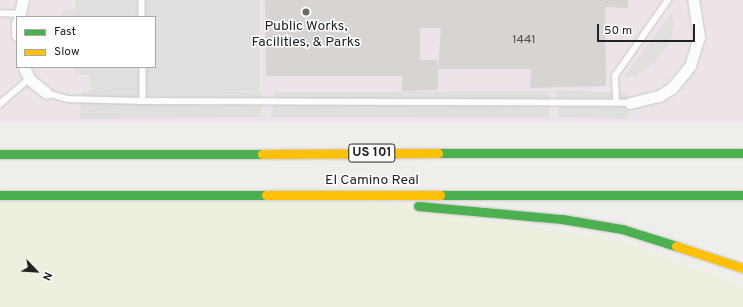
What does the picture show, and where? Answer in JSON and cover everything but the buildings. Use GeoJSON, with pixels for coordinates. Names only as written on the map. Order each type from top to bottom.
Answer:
{"type":"FeatureCollection","features":[{"type":"Feature","properties":{"kind":"highway","name":"El Camino Real"},"geometry":{"type":"LineString","coordinates":[[0,154],[743,153]]}},
{"type":"Feature","properties":{"kind":"highway"},"geometry":{"type":"LineString","coordinates":[[321,194],[587,223],[659,238],[743,268]]}},
{"type":"Feature","properties":{"kind":"highway","name":"El Camino Real"},"geometry":{"type":"LineString","coordinates":[[0,195],[743,195]]}},
{"type":"Feature","properties":{"kind":"street"},"geometry":{"type":"LineString","coordinates":[[19,16],[23,0]]}},
{"type":"Feature","properties":{"kind":"street"},"geometry":{"type":"LineString","coordinates":[[630,103],[659,96],[672,88],[690,66],[699,37],[693,0]]}},
{"type":"Feature","properties":{"kind":"street"},"geometry":{"type":"LineString","coordinates":[[24,68],[29,79],[46,93]]}},
{"type":"Feature","properties":{"kind":"lane"},"geometry":{"type":"LineString","coordinates":[[142,0],[142,16]]}},
{"type":"Feature","properties":{"kind":"lane"},"geometry":{"type":"LineString","coordinates":[[616,103],[615,76],[668,0]]}},
{"type":"Feature","properties":{"kind":"lane"},"geometry":{"type":"LineString","coordinates":[[0,13],[16,17]]}},
{"type":"Feature","properties":{"kind":"lane"},"geometry":{"type":"LineString","coordinates":[[143,68],[143,101]]}},
{"type":"Feature","properties":{"kind":"lane"},"geometry":{"type":"LineString","coordinates":[[0,104],[29,79]]}},
{"type":"Feature","properties":{"kind":"lane"},"geometry":{"type":"LineString","coordinates":[[46,93],[68,99],[143,101],[630,103]]}},
{"type":"Feature","properties":{"kind":"shaded area"},"geometry":{"type":"Polygon","coordinates":[[[0,0],[743,0],[743,122],[0,122],[0,0]]]}},
{"type":"Feature","properties":{"kind":"shaded area"},"geometry":{"type":"Polygon","coordinates":[[[76,0],[259,0],[259,91],[193,91],[262,92],[261,117],[80,119],[81,92],[91,90],[90,75],[75,74],[75,68],[156,68],[156,16],[62,16],[62,10],[75,9],[76,0]]]}},
{"type":"Feature","properties":{"kind":"shaded area"},"geometry":{"type":"Polygon","coordinates":[[[672,13],[674,27],[670,42],[655,62],[636,76],[623,78],[672,13]]]}},
{"type":"Feature","properties":{"kind":"shaded area"},"geometry":{"type":"Polygon","coordinates":[[[556,90],[627,93],[629,119],[558,117],[556,90]]]}},
{"type":"Feature","properties":{"kind":"shaded area"},"geometry":{"type":"Polygon","coordinates":[[[549,91],[549,118],[271,117],[275,92],[549,91]]]}},
{"type":"Feature","properties":{"kind":"green space"},"geometry":{"type":"Polygon","coordinates":[[[321,194],[619,241],[743,287],[743,307],[0,307],[0,198],[321,194]]]}},
{"type":"Feature","properties":{"kind":"traffic: fast"},"geometry":{"type":"LineString","coordinates":[[438,153],[743,153]]}},
{"type":"Feature","properties":{"kind":"traffic: fast"},"geometry":{"type":"LineString","coordinates":[[0,154],[262,154]]}},
{"type":"Feature","properties":{"kind":"traffic: fast"},"geometry":{"type":"LineString","coordinates":[[0,195],[266,195]]}},
{"type":"Feature","properties":{"kind":"traffic: fast"},"geometry":{"type":"LineString","coordinates":[[440,195],[743,195]]}},
{"type":"Feature","properties":{"kind":"traffic: fast"},"geometry":{"type":"LineString","coordinates":[[418,206],[562,219],[622,229],[676,246]]}},
{"type":"Feature","properties":{"kind":"traffic: slow"},"geometry":{"type":"LineString","coordinates":[[262,154],[438,153]]}},
{"type":"Feature","properties":{"kind":"traffic: slow"},"geometry":{"type":"LineString","coordinates":[[266,195],[440,195]]}},
{"type":"Feature","properties":{"kind":"traffic: slow"},"geometry":{"type":"LineString","coordinates":[[676,246],[743,268]]}},
{"type":"Feature","properties":{"kind":"place","name":"Public Works, Facilities, & Parks"},"geometry":{"type":"Point","coordinates":[306,12]}}]}
